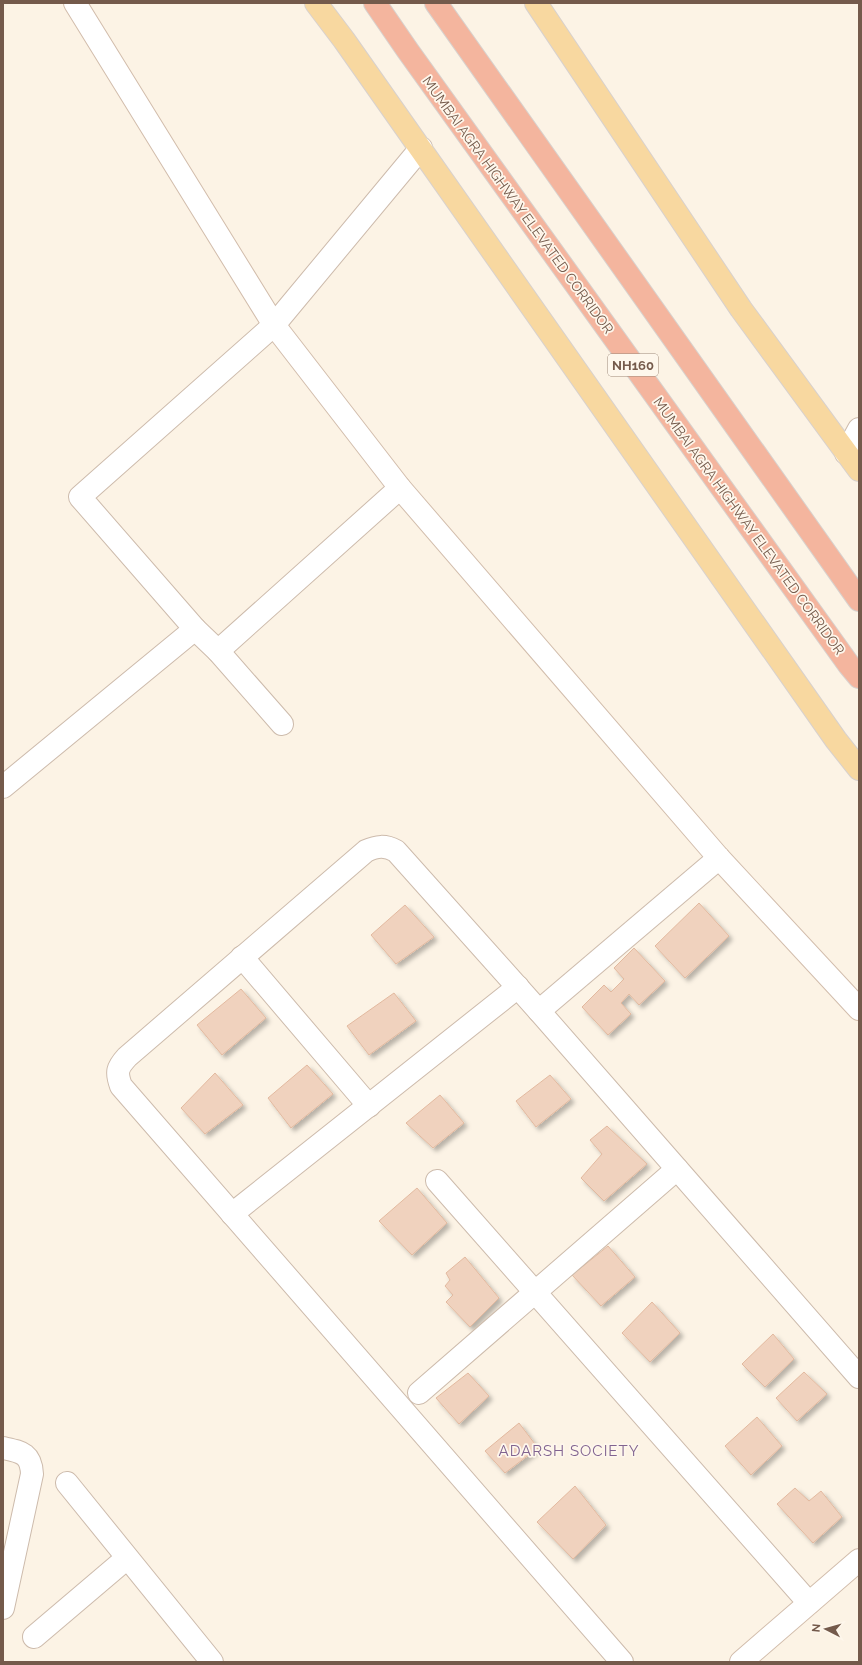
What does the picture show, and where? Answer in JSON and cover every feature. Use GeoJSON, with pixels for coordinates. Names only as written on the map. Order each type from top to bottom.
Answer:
{"type":"FeatureCollection","features":[{"type":"Feature","properties":{"kind":"highway","name":"MUMBAI AGRA HIGHWAY ELEVATED CORRIDOR"},"geometry":{"type":"LineString","coordinates":[[375,3],[844,659],[859,677]]}},
{"type":"Feature","properties":{"kind":"highway"},"geometry":{"type":"LineString","coordinates":[[436,3],[859,600]]}},
{"type":"Feature","properties":{"kind":"main road"},"geometry":{"type":"LineString","coordinates":[[316,3],[421,148],[831,734],[859,769]]}},
{"type":"Feature","properties":{"kind":"main road"},"geometry":{"type":"LineString","coordinates":[[536,3],[741,309],[859,470]]}},
{"type":"Feature","properties":{"kind":"street"},"geometry":{"type":"LineString","coordinates":[[75,3],[274,325],[400,488],[720,858],[859,1009]]}},
{"type":"Feature","properties":{"kind":"street"},"geometry":{"type":"LineString","coordinates":[[282,724],[218,652],[195,629],[80,497],[274,325],[421,148]]}},
{"type":"Feature","properties":{"kind":"street"},"geometry":{"type":"LineString","coordinates":[[846,453],[859,429]]}},
{"type":"Feature","properties":{"kind":"street"},"geometry":{"type":"LineString","coordinates":[[218,652],[400,488]]}},
{"type":"Feature","properties":{"kind":"street"},"geometry":{"type":"LineString","coordinates":[[3,787],[195,629]]}},
{"type":"Feature","properties":{"kind":"street"},"geometry":{"type":"LineString","coordinates":[[622,1662],[121,1086],[117,1075],[120,1066],[127,1057],[366,851],[375,847],[388,847],[396,851],[539,1011],[859,1377]]}},
{"type":"Feature","properties":{"kind":"street"},"geometry":{"type":"LineString","coordinates":[[539,1011],[720,858]]}},
{"type":"Feature","properties":{"kind":"street"},"geometry":{"type":"LineString","coordinates":[[242,957],[369,1106]]}},
{"type":"Feature","properties":{"kind":"street"},"geometry":{"type":"LineString","coordinates":[[232,1214],[518,988]]}},
{"type":"Feature","properties":{"kind":"street"},"geometry":{"type":"LineString","coordinates":[[419,1393],[677,1169]]}},
{"type":"Feature","properties":{"kind":"street"},"geometry":{"type":"LineString","coordinates":[[437,1181],[808,1603]]}},
{"type":"Feature","properties":{"kind":"street"},"geometry":{"type":"LineString","coordinates":[[3,1448],[22,1453],[28,1458],[32,1465],[32,1474],[3,1608]]}},
{"type":"Feature","properties":{"kind":"street"},"geometry":{"type":"LineString","coordinates":[[67,1483],[212,1662]]}},
{"type":"Feature","properties":{"kind":"street"},"geometry":{"type":"LineString","coordinates":[[34,1637],[127,1558]]}},
{"type":"Feature","properties":{"kind":"street"},"geometry":{"type":"LineString","coordinates":[[741,1662],[859,1560]]}},
{"type":"Feature","properties":{"kind":"building"},"geometry":{"type":"Polygon","coordinates":[[[699,903],[729,936],[685,978],[655,946],[699,903]]]}},
{"type":"Feature","properties":{"kind":"building"},"geometry":{"type":"Polygon","coordinates":[[[405,905],[434,937],[396,964],[371,935],[405,905]]]}},
{"type":"Feature","properties":{"kind":"building"},"geometry":{"type":"Polygon","coordinates":[[[634,948],[665,981],[639,1005],[629,994],[621,1003],[631,1014],[608,1035],[582,1007],[604,985],[611,992],[624,979],[614,968],[634,948]]]}},
{"type":"Feature","properties":{"kind":"building"},"geometry":{"type":"Polygon","coordinates":[[[241,989],[266,1018],[222,1055],[197,1025],[241,989]]]}},
{"type":"Feature","properties":{"kind":"building"},"geometry":{"type":"Polygon","coordinates":[[[394,993],[416,1021],[369,1055],[347,1026],[394,993]]]}},
{"type":"Feature","properties":{"kind":"building"},"geometry":{"type":"Polygon","coordinates":[[[307,1065],[333,1094],[291,1128],[268,1098],[307,1065]]]}},
{"type":"Feature","properties":{"kind":"building"},"geometry":{"type":"Polygon","coordinates":[[[215,1073],[243,1105],[205,1134],[181,1108],[215,1073]]]}},
{"type":"Feature","properties":{"kind":"building"},"geometry":{"type":"Polygon","coordinates":[[[550,1075],[571,1099],[536,1127],[516,1101],[550,1075]]]}},
{"type":"Feature","properties":{"kind":"building"},"geometry":{"type":"Polygon","coordinates":[[[440,1095],[464,1123],[433,1148],[406,1123],[440,1095]]]}},
{"type":"Feature","properties":{"kind":"building"},"geometry":{"type":"Polygon","coordinates":[[[607,1126],[647,1164],[604,1201],[581,1178],[602,1154],[590,1140],[607,1126]]]}},
{"type":"Feature","properties":{"kind":"building"},"geometry":{"type":"Polygon","coordinates":[[[417,1188],[447,1223],[412,1255],[379,1221],[417,1188]]]}},
{"type":"Feature","properties":{"kind":"building"},"geometry":{"type":"Polygon","coordinates":[[[608,1246],[635,1277],[601,1306],[572,1275],[608,1246]]]}},
{"type":"Feature","properties":{"kind":"building"},"geometry":{"type":"Polygon","coordinates":[[[465,1257],[499,1298],[470,1327],[446,1302],[453,1295],[445,1286],[450,1280],[446,1273],[465,1257]]]}},
{"type":"Feature","properties":{"kind":"building"},"geometry":{"type":"Polygon","coordinates":[[[652,1302],[680,1333],[650,1362],[622,1333],[652,1302]]]}},
{"type":"Feature","properties":{"kind":"building"},"geometry":{"type":"Polygon","coordinates":[[[773,1334],[794,1359],[765,1387],[742,1364],[773,1334]]]}},
{"type":"Feature","properties":{"kind":"building"},"geometry":{"type":"Polygon","coordinates":[[[804,1372],[827,1394],[797,1421],[776,1398],[804,1372]]]}},
{"type":"Feature","properties":{"kind":"building"},"geometry":{"type":"Polygon","coordinates":[[[468,1373],[489,1396],[459,1424],[436,1398],[468,1373]]]}},
{"type":"Feature","properties":{"kind":"building"},"geometry":{"type":"Polygon","coordinates":[[[757,1417],[782,1446],[751,1475],[725,1446],[757,1417]]]}},
{"type":"Feature","properties":{"kind":"building"},"geometry":{"type":"Polygon","coordinates":[[[519,1423],[538,1448],[505,1473],[485,1451],[519,1423]]]}},
{"type":"Feature","properties":{"kind":"building"},"geometry":{"type":"Polygon","coordinates":[[[575,1486],[606,1525],[573,1559],[537,1522],[575,1486]]]}},
{"type":"Feature","properties":{"kind":"building"},"geometry":{"type":"Polygon","coordinates":[[[795,1488],[809,1501],[821,1491],[842,1517],[813,1543],[777,1504],[795,1488]]]}},
{"type":"Feature","properties":{"kind":"district","name":"ADARSH SOCIETY"},"geometry":{"type":"Point","coordinates":[569,1451]}}]}
